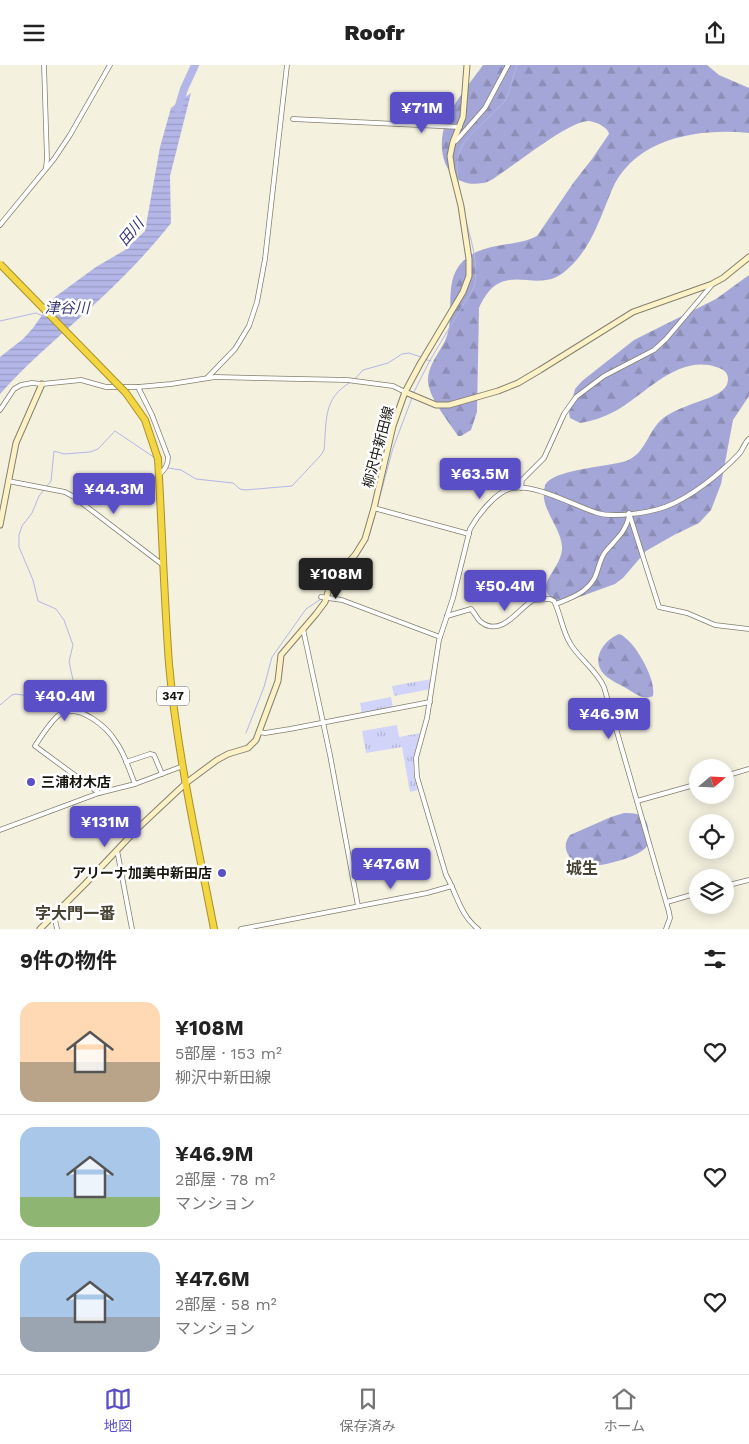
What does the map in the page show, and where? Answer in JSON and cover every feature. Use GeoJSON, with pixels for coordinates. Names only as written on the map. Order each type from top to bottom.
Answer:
{"type":"FeatureCollection","features":[{"type":"Feature","properties":{"kind":"highway","name":"347"},"geometry":{"type":"LineString","coordinates":[[0,264],[126,393],[144,420],[158,459],[169,664],[186,783],[214,929]]}},
{"type":"Feature","properties":{"kind":"main road","name":"柳沢中新田線"},"geometry":{"type":"LineString","coordinates":[[40,929],[142,823],[186,783],[217,760],[228,754],[248,748],[256,740],[278,681],[281,655],[316,614],[331,582],[354,555],[364,539],[374,508],[393,426],[420,364],[463,292],[469,276],[469,259],[461,206],[450,156],[463,117],[466,96],[466,65]]}},
{"type":"Feature","properties":{"kind":"main road"},"geometry":{"type":"LineString","coordinates":[[408,393],[436,405],[449,405],[498,391],[518,383],[633,312],[712,284],[723,278],[749,257]]}},
{"type":"Feature","properties":{"kind":"main road"},"geometry":{"type":"LineString","coordinates":[[0,525],[16,443],[42,384]]}},
{"type":"Feature","properties":{"kind":"street"},"geometry":{"type":"LineString","coordinates":[[44,65],[46,167]]}},
{"type":"Feature","properties":{"kind":"street"},"geometry":{"type":"LineString","coordinates":[[0,225],[70,135],[110,65]]}},
{"type":"Feature","properties":{"kind":"street"},"geometry":{"type":"LineString","coordinates":[[207,378],[235,349],[249,326],[257,302],[265,259],[288,65]]}},
{"type":"Feature","properties":{"kind":"street"},"geometry":{"type":"LineString","coordinates":[[454,141],[485,108],[508,65]]}},
{"type":"Feature","properties":{"kind":"street"},"geometry":{"type":"LineString","coordinates":[[293,119],[460,127]]}},
{"type":"Feature","properties":{"kind":"street"},"geometry":{"type":"LineString","coordinates":[[521,487],[522,480],[544,459],[564,414],[576,397],[604,376],[654,350],[666,339],[712,284]]}},
{"type":"Feature","properties":{"kind":"street"},"geometry":{"type":"LineString","coordinates":[[0,410],[9,395],[17,387],[26,383],[42,384],[81,380],[106,387],[138,387],[235,376],[347,380],[393,386],[408,393]]}},
{"type":"Feature","properties":{"kind":"street"},"geometry":{"type":"LineString","coordinates":[[138,387],[162,438],[168,463],[159,475]]}},
{"type":"Feature","properties":{"kind":"street"},"geometry":{"type":"LineString","coordinates":[[478,929],[464,916],[446,875],[416,769],[417,753],[430,702],[440,637],[469,534],[479,515],[496,497],[507,490],[521,487],[550,494],[597,513],[611,515],[665,507],[689,495],[711,479],[740,453],[749,439]]}},
{"type":"Feature","properties":{"kind":"street"},"geometry":{"type":"LineString","coordinates":[[8,481],[65,492],[90,507],[164,566]]}},
{"type":"Feature","properties":{"kind":"street"},"geometry":{"type":"LineString","coordinates":[[374,508],[469,534]]}},
{"type":"Feature","properties":{"kind":"street"},"geometry":{"type":"LineString","coordinates":[[556,603],[576,597],[590,584],[594,579],[603,555],[623,532],[629,513]]}},
{"type":"Feature","properties":{"kind":"street"},"geometry":{"type":"LineString","coordinates":[[629,513],[660,607],[687,613],[715,625],[749,629]]}},
{"type":"Feature","properties":{"kind":"street"},"geometry":{"type":"LineString","coordinates":[[323,598],[342,600],[440,637]]}},
{"type":"Feature","properties":{"kind":"street"},"geometry":{"type":"LineString","coordinates":[[447,616],[471,609],[482,623],[496,625],[511,620],[533,600],[550,599],[556,603],[570,643],[593,670],[604,687],[666,902],[670,918],[666,929]]}},
{"type":"Feature","properties":{"kind":"street"},"geometry":{"type":"LineString","coordinates":[[303,629],[358,906]]}},
{"type":"Feature","properties":{"kind":"street"},"geometry":{"type":"LineString","coordinates":[[259,732],[265,733],[322,723],[430,702]]}},
{"type":"Feature","properties":{"kind":"street"},"geometry":{"type":"LineString","coordinates":[[99,793],[35,746],[62,713],[74,711],[89,716],[114,738],[135,784]]}},
{"type":"Feature","properties":{"kind":"street"},"geometry":{"type":"LineString","coordinates":[[126,762],[150,754],[154,755],[162,774]]}},
{"type":"Feature","properties":{"kind":"street"},"geometry":{"type":"LineString","coordinates":[[0,830],[99,793],[135,784],[184,766]]}},
{"type":"Feature","properties":{"kind":"street"},"geometry":{"type":"LineString","coordinates":[[734,773],[749,769]]}},
{"type":"Feature","properties":{"kind":"street"},"geometry":{"type":"LineString","coordinates":[[637,801],[689,787]]}},
{"type":"Feature","properties":{"kind":"street"},"geometry":{"type":"LineString","coordinates":[[117,849],[132,929]]}},
{"type":"Feature","properties":{"kind":"street"},"geometry":{"type":"LineString","coordinates":[[734,884],[749,880]]}},
{"type":"Feature","properties":{"kind":"street"},"geometry":{"type":"LineString","coordinates":[[241,929],[452,886]]}},
{"type":"Feature","properties":{"kind":"street"},"geometry":{"type":"LineString","coordinates":[[666,902],[689,896]]}},
{"type":"Feature","properties":{"kind":"street"},"geometry":{"type":"LineString","coordinates":[[54,915],[57,929]]}},
{"type":"Feature","properties":{"kind":"green space"},"geometry":{"type":"Polygon","coordinates":[[[483,65],[707,65],[719,75],[749,88],[749,133],[729,132],[689,135],[669,140],[651,148],[635,159],[621,174],[611,192],[593,235],[572,265],[552,279],[541,281],[508,280],[497,284],[488,293],[479,308],[477,412],[471,430],[458,436],[431,393],[428,375],[449,330],[451,285],[459,265],[468,257],[484,249],[520,242],[537,236],[609,134],[607,129],[599,124],[589,121],[580,123],[545,142],[488,181],[470,183],[460,180],[451,174],[446,165],[442,143],[443,131],[454,105],[483,65]]]}},
{"type":"Feature","properties":{"kind":"green space"},"geometry":{"type":"Polygon","coordinates":[[[749,275],[749,396],[733,420],[721,484],[711,510],[699,523],[646,551],[623,578],[615,584],[560,604],[551,598],[546,585],[561,555],[562,547],[561,539],[547,509],[544,494],[545,486],[550,480],[569,472],[618,463],[632,458],[642,449],[660,421],[677,410],[717,394],[725,388],[728,377],[719,368],[703,365],[690,366],[666,376],[612,413],[580,423],[570,418],[569,413],[575,389],[582,381],[634,340],[716,299],[749,275]]]}},
{"type":"Feature","properties":{"kind":"green space"},"geometry":{"type":"Polygon","coordinates":[[[619,634],[625,637],[643,661],[651,680],[653,696],[638,695],[609,678],[602,671],[598,659],[600,653],[607,642],[619,634]]]}},
{"type":"Feature","properties":{"kind":"green space"},"geometry":{"type":"Polygon","coordinates":[[[432,679],[431,689],[394,696],[392,686],[432,679]]]}},
{"type":"Feature","properties":{"kind":"green space"},"geometry":{"type":"Polygon","coordinates":[[[391,697],[393,708],[362,714],[360,703],[391,697]]]}},
{"type":"Feature","properties":{"kind":"green space"},"geometry":{"type":"Polygon","coordinates":[[[397,725],[399,737],[421,733],[414,761],[414,774],[418,790],[410,792],[402,747],[366,753],[362,731],[397,725]]]}},
{"type":"Feature","properties":{"kind":"green space"},"geometry":{"type":"Polygon","coordinates":[[[624,813],[643,817],[649,832],[647,846],[635,855],[616,862],[595,866],[577,865],[567,853],[566,843],[570,835],[624,813]]]}},
{"type":"Feature","properties":{"kind":"water","name":"津谷川"},"geometry":{"type":"Polygon","coordinates":[[[191,93],[170,176],[171,223],[117,283],[35,358],[0,394],[0,357],[23,339],[55,297],[96,267],[125,250],[145,231],[160,147],[171,108],[191,93]]]}},
{"type":"Feature","properties":{"kind":"waterway","name":"田川"},"geometry":{"type":"LineString","coordinates":[[178,109],[184,89],[195,65]]}},
{"type":"Feature","properties":{"kind":"waterway"},"geometry":{"type":"LineString","coordinates":[[460,193],[457,164],[462,146],[474,131],[504,102],[517,65]]}},
{"type":"Feature","properties":{"kind":"waterway"},"geometry":{"type":"LineString","coordinates":[[413,394],[429,362],[474,287],[476,278],[475,260],[465,216]]}},
{"type":"Feature","properties":{"kind":"waterway"},"geometry":{"type":"LineString","coordinates":[[0,321],[36,313],[43,316]]}},
{"type":"Feature","properties":{"kind":"waterway"},"geometry":{"type":"LineString","coordinates":[[354,380],[363,370],[388,363],[402,354],[409,353],[421,357]]}},
{"type":"Feature","properties":{"kind":"waterway"},"geometry":{"type":"LineString","coordinates":[[424,359],[431,361]]}},
{"type":"Feature","properties":{"kind":"waterway"},"geometry":{"type":"LineString","coordinates":[[168,468],[181,470],[196,479],[233,483],[240,489],[245,490],[292,486],[324,450],[326,420],[331,403],[335,395],[351,382]]}},
{"type":"Feature","properties":{"kind":"waterway"},"geometry":{"type":"LineString","coordinates":[[334,591],[363,548],[370,533],[393,448],[412,398]]}},
{"type":"Feature","properties":{"kind":"waterway"},"geometry":{"type":"LineString","coordinates":[[0,705],[16,694],[34,697],[56,691],[73,695],[76,693],[69,662],[73,645],[64,620],[56,609],[38,601],[33,580],[19,547],[19,535],[22,526],[32,513],[39,496],[51,481],[54,451],[64,454],[90,452],[98,449],[115,431],[155,458]]}},
{"type":"Feature","properties":{"kind":"waterway"},"geometry":{"type":"LineString","coordinates":[[246,733],[264,687],[272,657],[306,609],[321,599]]}},
{"type":"Feature","properties":{"kind":"place","name":"三浦材木店"},"geometry":{"type":"Point","coordinates":[31,782]}},
{"type":"Feature","properties":{"kind":"place","name":"アリーナ加美中新田店"},"geometry":{"type":"Point","coordinates":[222,873]}},
{"type":"Feature","properties":{"kind":"district","name":"城生"},"geometry":{"type":"Point","coordinates":[582,868]}},
{"type":"Feature","properties":{"kind":"district","name":"字大門一番"},"geometry":{"type":"Point","coordinates":[75,913]}}]}
